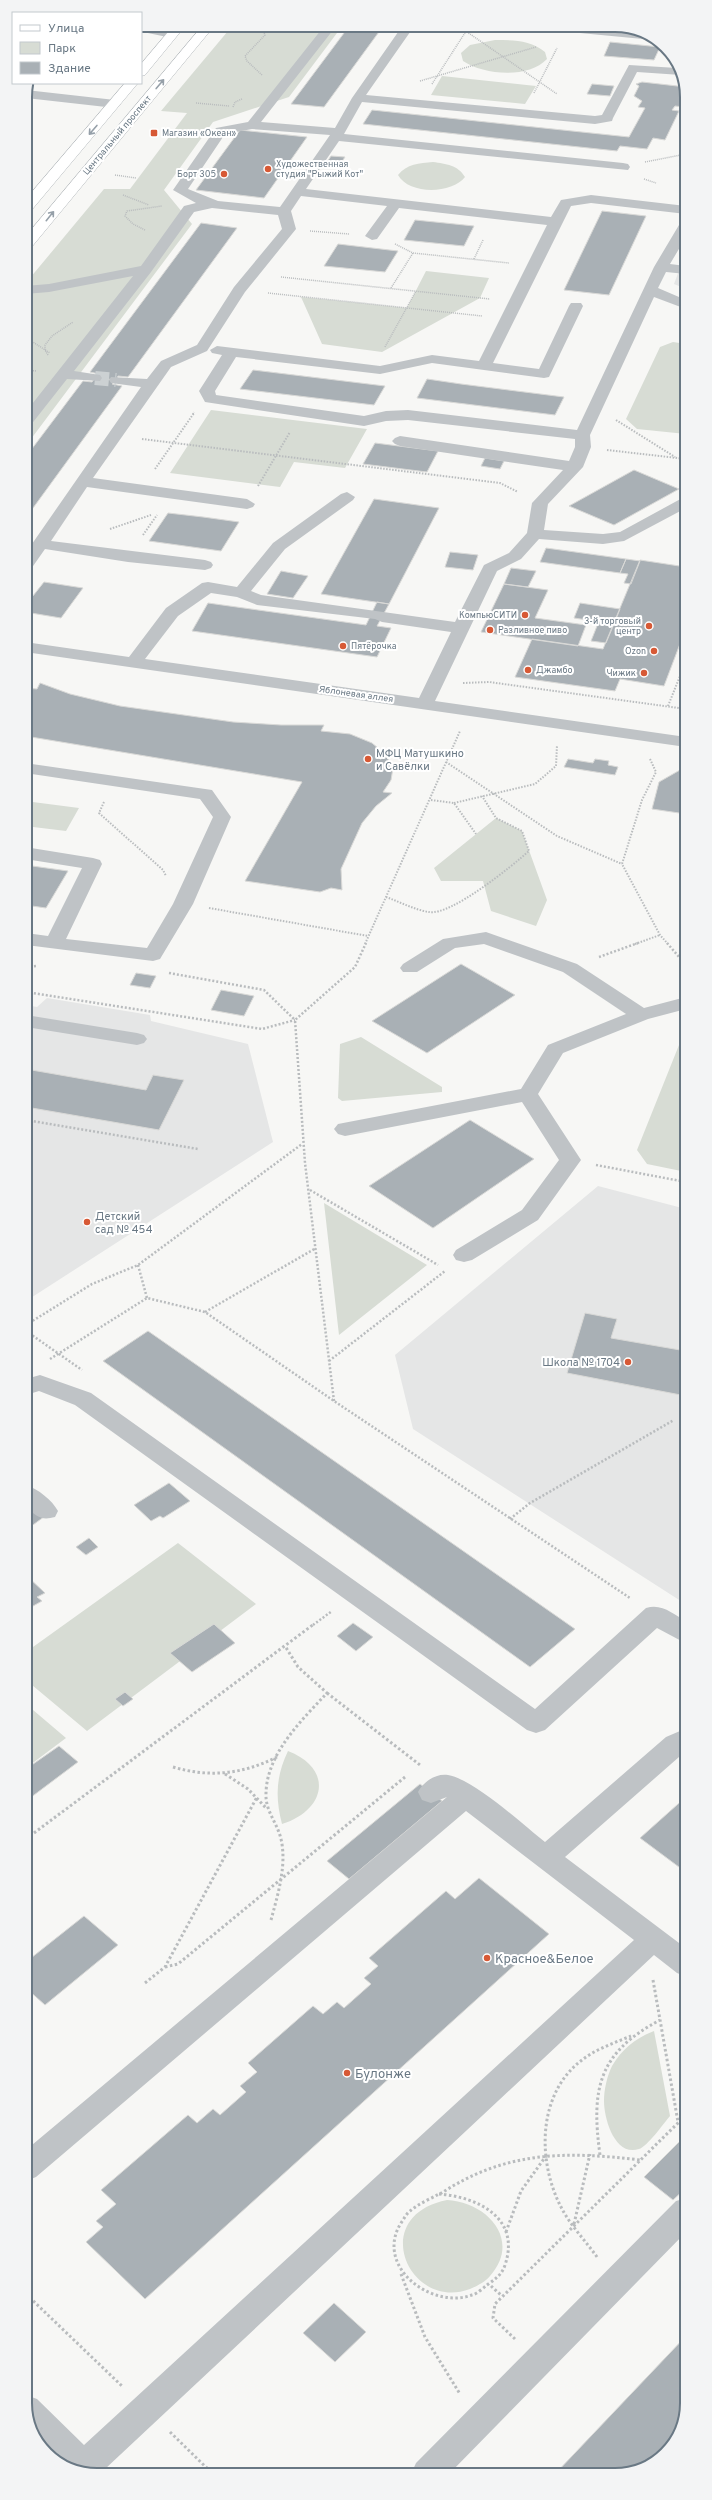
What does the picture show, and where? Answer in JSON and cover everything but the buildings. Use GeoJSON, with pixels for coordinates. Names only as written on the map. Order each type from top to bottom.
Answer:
{"type":"FeatureCollection","features":[{"type":"Feature","properties":{"kind":"main road"},"geometry":{"type":"LineString","coordinates":[[142,71],[174,32]]}},
{"type":"Feature","properties":{"kind":"main road","name":"Центральный проспект"},"geometry":{"type":"LineString","coordinates":[[32,238],[203,32]]}},
{"type":"Feature","properties":{"kind":"main road","name":"Центральный проспект"},"geometry":{"type":"LineString","coordinates":[[32,201],[131,84]]}},
{"type":"Feature","properties":{"kind":"street"},"geometry":{"type":"LineString","coordinates":[[252,125],[326,32]]}},
{"type":"Feature","properties":{"kind":"street"},"geometry":{"type":"LineString","coordinates":[[284,210],[337,135],[358,98],[404,32]]}},
{"type":"Feature","properties":{"kind":"street"},"geometry":{"type":"LineString","coordinates":[[596,32],[632,34]]}},
{"type":"Feature","properties":{"kind":"street"},"geometry":{"type":"LineString","coordinates":[[358,98],[595,120],[607,118],[633,68],[675,72]]}},
{"type":"Feature","properties":{"kind":"street"},"geometry":{"type":"LineString","coordinates":[[43,96],[55,84]]}},
{"type":"Feature","properties":{"kind":"street"},"geometry":{"type":"LineString","coordinates":[[32,95],[115,104]]}},
{"type":"Feature","properties":{"kind":"street"},"geometry":{"type":"LineString","coordinates":[[284,210],[208,205],[193,199],[180,190],[221,131],[252,125],[624,167]]}},
{"type":"Feature","properties":{"kind":"street"},"geometry":{"type":"LineString","coordinates":[[297,192],[555,222]]}},
{"type":"Feature","properties":{"kind":"street"},"geometry":{"type":"LineString","coordinates":[[483,367],[506,318],[566,203],[591,199],[680,209]]}},
{"type":"Feature","properties":{"kind":"street"},"geometry":{"type":"LineString","coordinates":[[372,236],[396,203]]}},
{"type":"Feature","properties":{"kind":"street"},"geometry":{"type":"LineString","coordinates":[[32,414],[146,269],[189,210],[208,205]]}},
{"type":"Feature","properties":{"kind":"street"},"geometry":{"type":"LineString","coordinates":[[32,556],[150,384],[166,364],[202,348],[239,290],[289,229],[284,210]]}},
{"type":"Feature","properties":{"kind":"street"},"geometry":{"type":"LineString","coordinates":[[426,704],[434,681],[490,568],[515,556],[535,534],[540,504],[575,467],[596,407],[661,267],[680,235]]}},
{"type":"Feature","properties":{"kind":"street"},"geometry":{"type":"LineString","coordinates":[[661,267],[680,269]]}},
{"type":"Feature","properties":{"kind":"street"},"geometry":{"type":"LineString","coordinates":[[32,289],[48,288],[146,269]]}},
{"type":"Feature","properties":{"kind":"street"},"geometry":{"type":"LineString","coordinates":[[650,290],[680,302]]}},
{"type":"Feature","properties":{"kind":"street"},"geometry":{"type":"LineString","coordinates":[[202,348],[231,353],[380,370],[432,359],[544,374],[576,306]]}},
{"type":"Feature","properties":{"kind":"street"},"geometry":{"type":"LineString","coordinates":[[231,353],[207,391],[210,399],[364,421],[386,416],[408,415],[583,441]]}},
{"type":"Feature","properties":{"kind":"street"},"geometry":{"type":"LineString","coordinates":[[67,370],[95,378]]}},
{"type":"Feature","properties":{"kind":"street"},"geometry":{"type":"LineString","coordinates":[[116,380],[150,384]]}},
{"type":"Feature","properties":{"kind":"street"},"geometry":{"type":"LineString","coordinates":[[400,441],[575,467]]}},
{"type":"Feature","properties":{"kind":"street"},"geometry":{"type":"LineString","coordinates":[[84,482],[170,495],[247,504]]}},
{"type":"Feature","properties":{"kind":"street"},"geometry":{"type":"LineString","coordinates":[[241,593],[279,546],[347,497]]}},
{"type":"Feature","properties":{"kind":"street"},"geometry":{"type":"LineString","coordinates":[[535,534],[604,539],[624,536],[680,505]]}},
{"type":"Feature","properties":{"kind":"street"},"geometry":{"type":"LineString","coordinates":[[41,544],[128,557],[205,565]]}},
{"type":"Feature","properties":{"kind":"street"},"geometry":{"type":"LineString","coordinates":[[134,662],[172,612],[208,587],[241,593],[257,600],[461,628]]}},
{"type":"Feature","properties":{"kind":"street","name":"Яблоневая аллея"},"geometry":{"type":"LineString","coordinates":[[32,648],[680,741]]}},
{"type":"Feature","properties":{"kind":"street"},"geometry":{"type":"LineString","coordinates":[[32,769],[206,794],[222,818],[183,904],[153,955],[32,940]]}},
{"type":"Feature","properties":{"kind":"street"},"geometry":{"type":"LineString","coordinates":[[32,854],[93,864],[54,943]]}},
{"type":"Feature","properties":{"kind":"street"},"geometry":{"type":"LineString","coordinates":[[410,968],[450,944],[486,938],[570,968],[641,1015]]}},
{"type":"Feature","properties":{"kind":"street"},"geometry":{"type":"LineString","coordinates":[[345,1129],[528,1094],[555,1049],[641,1015],[680,1005]]}},
{"type":"Feature","properties":{"kind":"street"},"geometry":{"type":"LineString","coordinates":[[32,1022],[137,1040]]}},
{"type":"Feature","properties":{"kind":"street"},"geometry":{"type":"LineString","coordinates":[[464,1256],[530,1215],[570,1160],[528,1094]]}},
{"type":"Feature","properties":{"kind":"street"},"geometry":{"type":"LineString","coordinates":[[32,1385],[40,1383],[83,1399],[536,1723],[656,1615],[680,1631]]}},
{"type":"Feature","properties":{"kind":"street"},"geometry":{"type":"LineString","coordinates":[[32,1499],[46,1511]]}},
{"type":"Feature","properties":{"kind":"street"},"geometry":{"type":"LineString","coordinates":[[546,1857],[675,1744],[680,1742]]}},
{"type":"Feature","properties":{"kind":"street"},"geometry":{"type":"LineString","coordinates":[[431,1792],[444,1784],[451,1785],[546,1857],[650,1941],[680,1960]]}},
{"type":"Feature","properties":{"kind":"street"},"geometry":{"type":"LineString","coordinates":[[32,2163],[466,1796]]}},
{"type":"Feature","properties":{"kind":"street"},"geometry":{"type":"LineString","coordinates":[[91,2468],[147,2409],[650,1941]]}},
{"type":"Feature","properties":{"kind":"street"},"geometry":{"type":"LineString","coordinates":[[433,2468],[680,2218]]}},
{"type":"Feature","properties":{"kind":"street"},"geometry":{"type":"LineString","coordinates":[[33,2417],[84,2467]]}},
{"type":"Feature","properties":{"kind":"path"},"geometry":{"type":"LineString","coordinates":[[263,78],[262,74],[246,61],[245,56],[262,40],[265,36],[264,32]]}},
{"type":"Feature","properties":{"kind":"path"},"geometry":{"type":"LineString","coordinates":[[419,104],[465,32]]}},
{"type":"Feature","properties":{"kind":"path"},"geometry":{"type":"LineString","coordinates":[[467,32],[595,120]]}},
{"type":"Feature","properties":{"kind":"path"},"geometry":{"type":"LineString","coordinates":[[416,82],[501,56],[559,32]]}},
{"type":"Feature","properties":{"kind":"path"},"geometry":{"type":"LineString","coordinates":[[523,113],[540,82],[563,32]]}},
{"type":"Feature","properties":{"kind":"path"},"geometry":{"type":"LineString","coordinates":[[227,130],[235,123],[250,117],[233,107],[235,102],[247,98]]}},
{"type":"Feature","properties":{"kind":"path"},"geometry":{"type":"LineString","coordinates":[[658,184],[623,172],[624,167],[680,155]]}},
{"type":"Feature","properties":{"kind":"path"},"geometry":{"type":"LineString","coordinates":[[123,195],[152,206]]}},
{"type":"Feature","properties":{"kind":"path"},"geometry":{"type":"LineString","coordinates":[[146,230],[133,224],[125,216],[127,211],[152,206],[181,206],[193,199]]}},
{"type":"Feature","properties":{"kind":"path"},"geometry":{"type":"LineString","coordinates":[[289,229],[372,236],[381,238],[413,253],[534,266]]}},
{"type":"Feature","properties":{"kind":"path"},"geometry":{"type":"LineString","coordinates":[[474,259],[483,240]]}},
{"type":"Feature","properties":{"kind":"path"},"geometry":{"type":"LineString","coordinates":[[391,288],[413,253]]}},
{"type":"Feature","properties":{"kind":"path"},"geometry":{"type":"LineString","coordinates":[[251,274],[515,302]]}},
{"type":"Feature","properties":{"kind":"path"},"geometry":{"type":"LineString","coordinates":[[239,290],[506,318]]}},
{"type":"Feature","properties":{"kind":"path"},"geometry":{"type":"LineString","coordinates":[[372,369],[416,291]]}},
{"type":"Feature","properties":{"kind":"path"},"geometry":{"type":"LineString","coordinates":[[32,342],[67,370]]}},
{"type":"Feature","properties":{"kind":"path"},"geometry":{"type":"LineString","coordinates":[[140,490],[200,403],[210,399]]}},
{"type":"Feature","properties":{"kind":"path"},"geometry":{"type":"LineString","coordinates":[[596,407],[677,458]]}},
{"type":"Feature","properties":{"kind":"path"},"geometry":{"type":"LineString","coordinates":[[247,504],[278,456],[301,413]]}},
{"type":"Feature","properties":{"kind":"path"},"geometry":{"type":"LineString","coordinates":[[114,436],[500,484],[540,504]]}},
{"type":"Feature","properties":{"kind":"path"},"geometry":{"type":"LineString","coordinates":[[583,441],[680,458]]}},
{"type":"Feature","properties":{"kind":"path"},"geometry":{"type":"LineString","coordinates":[[128,557],[170,495]]}},
{"type":"Feature","properties":{"kind":"path"},"geometry":{"type":"LineString","coordinates":[[668,706],[680,675]]}},
{"type":"Feature","properties":{"kind":"path"},"geometry":{"type":"LineString","coordinates":[[434,681],[489,682],[680,708]]}},
{"type":"Feature","properties":{"kind":"path"},"geometry":{"type":"LineString","coordinates":[[32,993],[262,1029],[295,1020],[355,967],[431,800],[461,729]]}},
{"type":"Feature","properties":{"kind":"path"},"geometry":{"type":"LineString","coordinates":[[622,864],[642,800],[656,772],[648,757],[654,738]]}},
{"type":"Feature","properties":{"kind":"path"},"geometry":{"type":"LineString","coordinates":[[431,800],[454,803],[534,784],[556,766],[558,743]]}},
{"type":"Feature","properties":{"kind":"path"},"geometry":{"type":"LineString","coordinates":[[446,762],[491,794],[557,836],[622,864],[660,934],[680,958]]}},
{"type":"Feature","properties":{"kind":"path"},"geometry":{"type":"LineString","coordinates":[[113,780],[99,813],[163,870],[183,904],[368,936]]}},
{"type":"Feature","properties":{"kind":"path"},"geometry":{"type":"LineString","coordinates":[[386,898],[431,913],[438,908],[448,909],[491,884],[529,851],[522,831],[496,818],[482,796]]}},
{"type":"Feature","properties":{"kind":"path"},"geometry":{"type":"LineString","coordinates":[[454,803],[476,834]]}},
{"type":"Feature","properties":{"kind":"path"},"geometry":{"type":"LineString","coordinates":[[570,968],[660,934]]}},
{"type":"Feature","properties":{"kind":"path"},"geometry":{"type":"LineString","coordinates":[[295,1020],[297,1094],[302,1144],[309,1189],[334,1401]]}},
{"type":"Feature","properties":{"kind":"path"},"geometry":{"type":"LineString","coordinates":[[32,1121],[198,1150]]}},
{"type":"Feature","properties":{"kind":"path"},"geometry":{"type":"LineString","coordinates":[[32,1321],[92,1284],[138,1265],[302,1144]]}},
{"type":"Feature","properties":{"kind":"path"},"geometry":{"type":"LineString","coordinates":[[570,1160],[680,1181]]}},
{"type":"Feature","properties":{"kind":"path"},"geometry":{"type":"LineString","coordinates":[[309,1189],[446,1270],[329,1361]]}},
{"type":"Feature","properties":{"kind":"path"},"geometry":{"type":"LineString","coordinates":[[204,1312],[316,1248]]}},
{"type":"Feature","properties":{"kind":"path"},"geometry":{"type":"LineString","coordinates":[[138,1265],[147,1298]]}},
{"type":"Feature","properties":{"kind":"path"},"geometry":{"type":"LineString","coordinates":[[46,1362],[147,1298],[204,1312],[510,1519],[656,1615]]}},
{"type":"Feature","properties":{"kind":"path"},"geometry":{"type":"LineString","coordinates":[[32,1335],[59,1354]]}},
{"type":"Feature","properties":{"kind":"path"},"geometry":{"type":"LineString","coordinates":[[510,1519],[530,1503],[674,1420]]}},
{"type":"Feature","properties":{"kind":"path"},"geometry":{"type":"LineString","coordinates":[[32,1835],[356,1593]]}},
{"type":"Feature","properties":{"kind":"path"},"geometry":{"type":"LineString","coordinates":[[285,1646],[298,1666],[327,1693],[420,1764],[416,1768]]}},
{"type":"Feature","properties":{"kind":"path"},"geometry":{"type":"LineString","coordinates":[[267,1809],[268,1779],[277,1756],[299,1722],[327,1693]]}},
{"type":"Feature","properties":{"kind":"path"},"geometry":{"type":"LineString","coordinates":[[173,1767],[192,1772],[224,1774],[258,1766],[277,1756]]}},
{"type":"Feature","properties":{"kind":"path"},"geometry":{"type":"LineString","coordinates":[[224,1774],[241,1783],[267,1809],[276,1822],[282,1843],[280,1880]]}},
{"type":"Feature","properties":{"kind":"path"},"geometry":{"type":"LineString","coordinates":[[165,1967],[178,1964],[407,1775]]}},
{"type":"Feature","properties":{"kind":"path"},"geometry":{"type":"LineString","coordinates":[[145,1983],[165,1967],[256,1797]]}},
{"type":"Feature","properties":{"kind":"path"},"geometry":{"type":"LineString","coordinates":[[539,2360],[493,2318],[492,2308],[502,2296],[678,2122],[660,2020],[650,1941]]}},
{"type":"Feature","properties":{"kind":"path"},"geometry":{"type":"LineString","coordinates":[[616,2282],[574,2225],[554,2191],[546,2156],[546,2119],[552,2099],[560,2084],[575,2066],[596,2050],[631,2036],[660,2020]]}},
{"type":"Feature","properties":{"kind":"path"},"geometry":{"type":"LineString","coordinates":[[600,2155],[595,2123],[598,2084],[609,2061],[631,2036]]}},
{"type":"Feature","properties":{"kind":"path"},"geometry":{"type":"LineString","coordinates":[[482,2419],[464,2398],[433,2354],[417,2324],[395,2257],[394,2240],[398,2224],[408,2210],[422,2200],[439,2194],[459,2180],[494,2166],[546,2156],[590,2154],[640,2160]]}},
{"type":"Feature","properties":{"kind":"path"},"geometry":{"type":"LineString","coordinates":[[574,2225],[590,2154]]}},
{"type":"Feature","properties":{"kind":"path"},"geometry":{"type":"LineString","coordinates":[[506,2232],[509,2217],[518,2195],[532,2172],[546,2156]]}},
{"type":"Feature","properties":{"kind":"path"},"geometry":{"type":"LineString","coordinates":[[401,2273],[413,2285],[427,2294],[443,2299],[460,2299],[477,2295],[491,2286],[501,2275],[507,2261],[509,2247],[506,2232],[499,2218],[487,2206],[461,2196],[439,2194]]}},
{"type":"Feature","properties":{"kind":"path"},"geometry":{"type":"LineString","coordinates":[[491,2286],[502,2296]]}},
{"type":"Feature","properties":{"kind":"path"},"geometry":{"type":"LineString","coordinates":[[32,2300],[208,2468]]}},
{"type":"Feature","properties":{"kind":"shaded area"},"geometry":{"type":"Polygon","coordinates":[[[680,268],[680,286],[674,284],[680,268]]]}},
{"type":"Feature","properties":{"kind":"shaded area","name":"Детский сад № 454"},"geometry":{"type":"Polygon","coordinates":[[[47,998],[150,1015],[151,1021],[248,1044],[273,1142],[32,1297],[32,1006],[37,1007],[47,998]]]}},
{"type":"Feature","properties":{"kind":"shaded area"},"geometry":{"type":"Polygon","coordinates":[[[598,1186],[680,1207],[680,1601],[413,1429],[395,1355],[598,1186]]]}},
{"type":"Feature","properties":{"kind":"green space"},"geometry":{"type":"Polygon","coordinates":[[[227,32],[338,32],[289,97],[213,122],[164,190],[192,224],[32,438],[32,276],[104,189],[130,189],[187,113],[161,111],[227,32]]]}},
{"type":"Feature","properties":{"kind":"green space"},"geometry":{"type":"Polygon","coordinates":[[[495,40],[515,41],[534,45],[545,52],[547,59],[529,70],[506,73],[482,69],[463,61],[461,53],[470,45],[495,40]]]}},
{"type":"Feature","properties":{"kind":"green space"},"geometry":{"type":"Polygon","coordinates":[[[442,76],[536,86],[525,104],[431,95],[442,76]]]}},
{"type":"Feature","properties":{"kind":"green space"},"geometry":{"type":"Polygon","coordinates":[[[433,162],[447,164],[459,170],[465,177],[459,183],[451,187],[431,190],[411,186],[404,182],[398,175],[409,166],[433,162]]]}},
{"type":"Feature","properties":{"kind":"green space"},"geometry":{"type":"Polygon","coordinates":[[[426,271],[489,278],[480,298],[382,352],[322,344],[301,297],[407,308],[426,271]]]}},
{"type":"Feature","properties":{"kind":"green space"},"geometry":{"type":"Polygon","coordinates":[[[673,342],[680,343],[680,433],[637,429],[626,419],[660,347],[673,342]]]}},
{"type":"Feature","properties":{"kind":"green space"},"geometry":{"type":"Polygon","coordinates":[[[211,410],[367,429],[345,468],[294,462],[280,487],[170,473],[211,410]]]}},
{"type":"Feature","properties":{"kind":"green space"},"geometry":{"type":"Polygon","coordinates":[[[32,802],[79,808],[66,831],[32,827],[32,802]]]}},
{"type":"Feature","properties":{"kind":"green space"},"geometry":{"type":"Polygon","coordinates":[[[496,818],[522,831],[547,900],[536,926],[491,911],[483,881],[441,881],[434,868],[496,818]]]}},
{"type":"Feature","properties":{"kind":"green space"},"geometry":{"type":"Polygon","coordinates":[[[361,1037],[442,1087],[442,1092],[342,1101],[338,1098],[340,1044],[361,1037]]]}},
{"type":"Feature","properties":{"kind":"green space"},"geometry":{"type":"Polygon","coordinates":[[[680,1042],[680,1171],[647,1164],[637,1150],[680,1042]]]}},
{"type":"Feature","properties":{"kind":"green space"},"geometry":{"type":"Polygon","coordinates":[[[324,1203],[427,1265],[339,1335],[324,1203]]]}},
{"type":"Feature","properties":{"kind":"green space"},"geometry":{"type":"Polygon","coordinates":[[[178,1543],[256,1604],[87,1731],[32,1685],[32,1648],[178,1543]]]}},
{"type":"Feature","properties":{"kind":"green space"},"geometry":{"type":"Polygon","coordinates":[[[32,1709],[66,1738],[32,1764],[32,1709]]]}},
{"type":"Feature","properties":{"kind":"green space"},"geometry":{"type":"Polygon","coordinates":[[[288,1751],[303,1759],[313,1768],[318,1778],[319,1789],[315,1799],[308,1809],[297,1818],[282,1824],[278,1805],[278,1787],[281,1769],[288,1751]]]}},
{"type":"Feature","properties":{"kind":"green space"},"geometry":{"type":"Polygon","coordinates":[[[654,2031],[670,2116],[646,2144],[639,2149],[631,2150],[623,2147],[612,2135],[606,2117],[604,2097],[605,2088],[610,2070],[620,2054],[635,2041],[654,2031]]]}},
{"type":"Feature","properties":{"kind":"green space"},"geometry":{"type":"Polygon","coordinates":[[[447,2200],[462,2202],[487,2215],[496,2225],[501,2237],[502,2249],[499,2262],[486,2280],[470,2289],[448,2292],[429,2287],[415,2275],[406,2259],[403,2241],[408,2224],[423,2209],[447,2200]]]}},
{"type":"Feature","properties":{"kind":"tunnel"},"geometry":{"type":"LineString","coordinates":[[95,378],[116,380]]}},
{"type":"Feature","properties":{"kind":"place","name":"Магазин «Океан»"},"geometry":{"type":"Point","coordinates":[154,133]}},
{"type":"Feature","properties":{"kind":"place","name":"Художественная студия \"Рыжий Кот\""},"geometry":{"type":"Point","coordinates":[268,169]}},
{"type":"Feature","properties":{"kind":"place","name":"Борт 305"},"geometry":{"type":"Point","coordinates":[224,174]}},
{"type":"Feature","properties":{"kind":"place","name":"КомпьюСИТИ"},"geometry":{"type":"Point","coordinates":[525,615]}},
{"type":"Feature","properties":{"kind":"place","name":"3-й торговый центр"},"geometry":{"type":"Point","coordinates":[649,626]}},
{"type":"Feature","properties":{"kind":"place","name":"Разливное пиво"},"geometry":{"type":"Point","coordinates":[490,630]}},
{"type":"Feature","properties":{"kind":"place","name":"Пятёрочка"},"geometry":{"type":"Point","coordinates":[343,646]}},
{"type":"Feature","properties":{"kind":"place","name":"Ozon"},"geometry":{"type":"Point","coordinates":[654,651]}},
{"type":"Feature","properties":{"kind":"place","name":"Джамбо"},"geometry":{"type":"Point","coordinates":[528,670]}},
{"type":"Feature","properties":{"kind":"place","name":"Чижик"},"geometry":{"type":"Point","coordinates":[644,673]}},
{"type":"Feature","properties":{"kind":"place","name":"МФЦ Матушкино и Савёлки"},"geometry":{"type":"Point","coordinates":[368,759]}},
{"type":"Feature","properties":{"kind":"place","name":"Детский сад № 454"},"geometry":{"type":"Point","coordinates":[87,1222]}},
{"type":"Feature","properties":{"kind":"place","name":"Школа № 1704"},"geometry":{"type":"Point","coordinates":[628,1362]}},
{"type":"Feature","properties":{"kind":"place","name":"Красное&Белое"},"geometry":{"type":"Point","coordinates":[487,1958]}},
{"type":"Feature","properties":{"kind":"place","name":"Булонже"},"geometry":{"type":"Point","coordinates":[347,2073]}}]}
